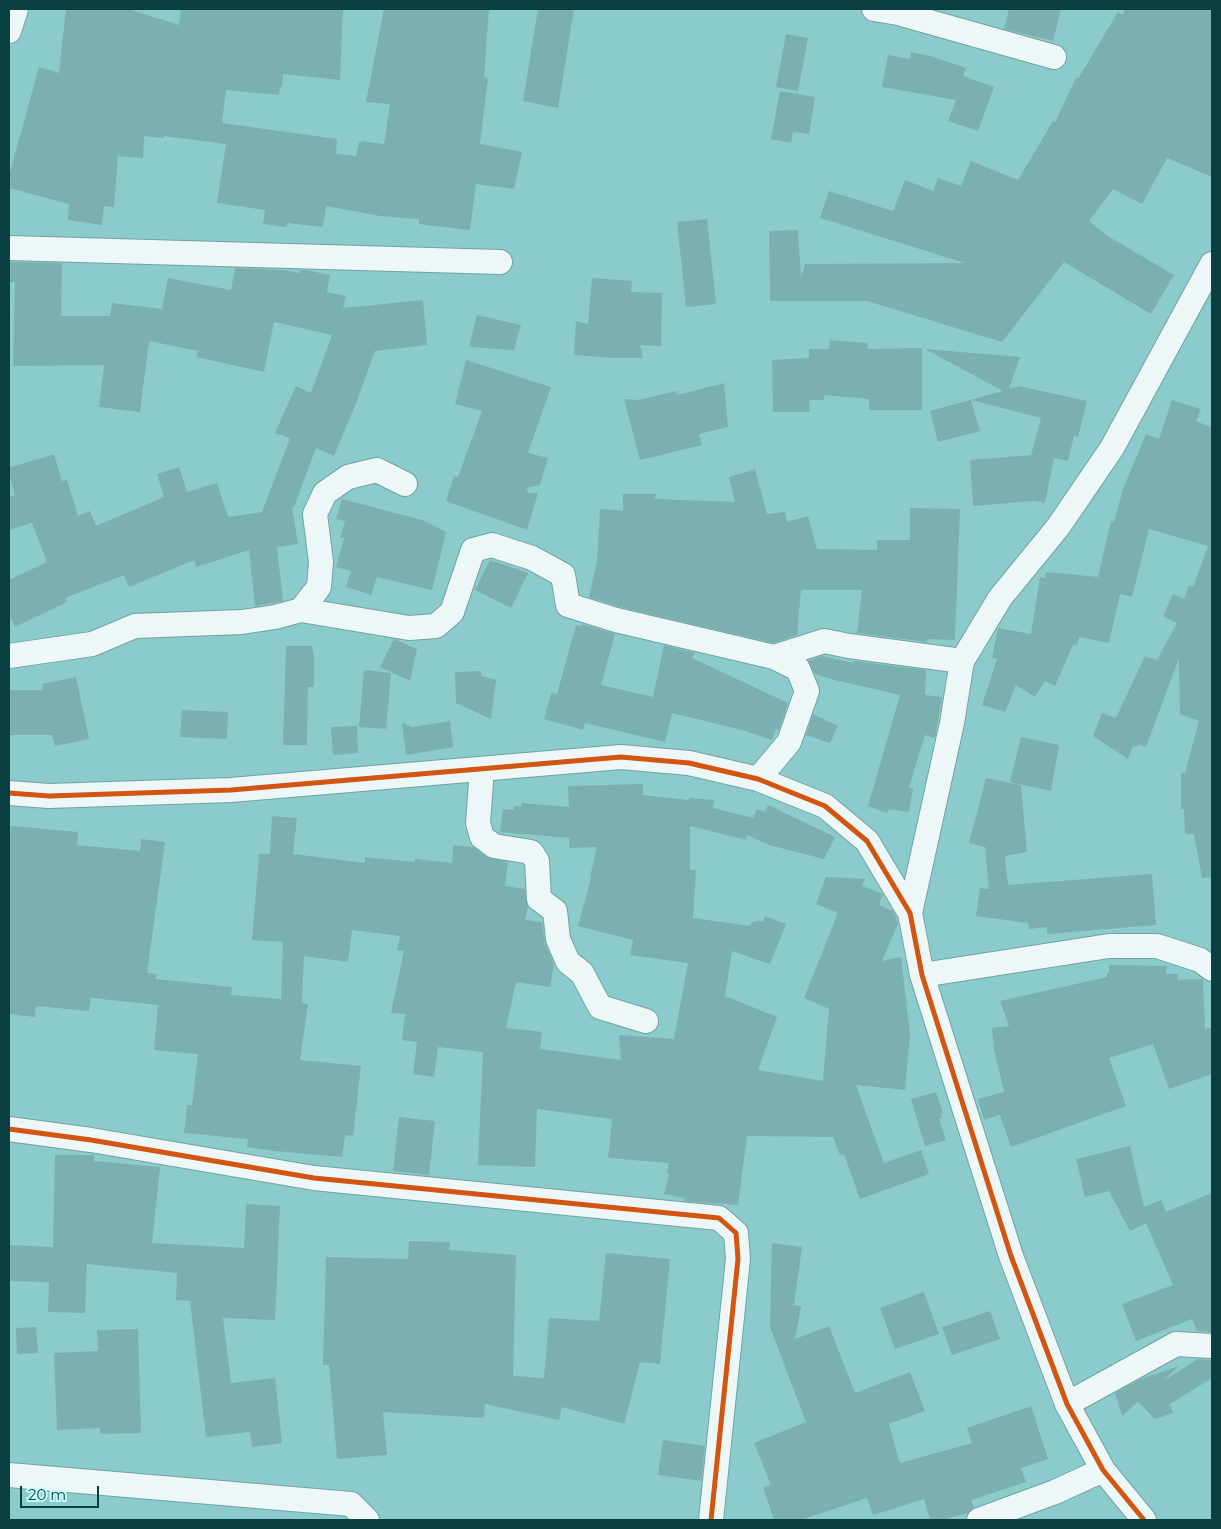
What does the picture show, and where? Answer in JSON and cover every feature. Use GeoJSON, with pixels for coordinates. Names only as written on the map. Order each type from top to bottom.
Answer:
{"type":"FeatureCollection","features":[{"type":"Feature","properties":{"kind":"street"},"geometry":{"type":"LineString","coordinates":[[9,32],[16,9]]}},
{"type":"Feature","properties":{"kind":"street"},"geometry":{"type":"LineString","coordinates":[[874,9],[898,13],[1054,57]]}},
{"type":"Feature","properties":{"kind":"street"},"geometry":{"type":"LineString","coordinates":[[9,248],[500,262]]}},
{"type":"Feature","properties":{"kind":"street"},"geometry":{"type":"LineString","coordinates":[[910,913],[952,723],[962,662],[1000,598],[1058,527],[1112,448],[1212,264]]}},
{"type":"Feature","properties":{"kind":"street"},"geometry":{"type":"LineString","coordinates":[[301,610],[319,587],[321,562],[315,514],[325,493],[348,477],[377,470],[405,484]]}},
{"type":"Feature","properties":{"kind":"street"},"geometry":{"type":"LineString","coordinates":[[9,656],[92,644],[135,626],[242,622],[275,617],[301,610],[409,628],[436,626],[452,612],[473,550],[492,545],[532,558],[563,574],[568,605],[616,620],[774,657],[798,669],[807,691],[789,742],[758,779]]}},
{"type":"Feature","properties":{"kind":"street"},"geometry":{"type":"LineString","coordinates":[[774,657],[824,641],[962,662]]}},
{"type":"Feature","properties":{"kind":"street"},"geometry":{"type":"LineString","coordinates":[[9,793],[49,796],[231,790],[621,757],[689,763],[758,779],[825,806],[867,841],[910,913],[922,974],[1011,1256],[1067,1404],[1103,1470],[1144,1520]]}},
{"type":"Feature","properties":{"kind":"street"},"geometry":{"type":"LineString","coordinates":[[482,769],[478,823],[482,837],[494,846],[531,852],[537,861],[539,899],[555,911],[558,938],[568,962],[582,973],[600,1007],[646,1021]]}},
{"type":"Feature","properties":{"kind":"street"},"geometry":{"type":"LineString","coordinates":[[922,974],[1109,946],[1158,946],[1200,960],[1212,970]]}},
{"type":"Feature","properties":{"kind":"street"},"geometry":{"type":"LineString","coordinates":[[9,1130],[91,1140],[314,1178],[719,1218],[736,1233],[738,1259],[711,1520]]}},
{"type":"Feature","properties":{"kind":"street"},"geometry":{"type":"LineString","coordinates":[[1067,1404],[1176,1344],[1212,1346]]}},
{"type":"Feature","properties":{"kind":"street"},"geometry":{"type":"LineString","coordinates":[[979,1520],[1055,1492],[1103,1470]]}},
{"type":"Feature","properties":{"kind":"street"},"geometry":{"type":"LineString","coordinates":[[9,1474],[351,1504],[367,1520]]}},
{"type":"Feature","properties":{"kind":"building"},"geometry":{"type":"Polygon","coordinates":[[[66,9],[128,9],[179,25],[181,9],[343,9],[340,80],[283,74],[279,95],[226,90],[222,123],[337,139],[336,154],[356,156],[359,142],[361,143],[361,141],[384,144],[390,104],[366,102],[384,9],[489,9],[484,77],[488,78],[480,144],[522,152],[514,189],[476,184],[470,230],[419,224],[419,219],[380,216],[326,206],[323,227],[287,223],[286,227],[263,224],[265,210],[217,203],[226,144],[164,136],[164,138],[144,136],[143,158],[118,156],[114,207],[104,206],[102,225],[68,220],[69,204],[9,188],[9,176],[39,67],[59,73],[66,9]]]}},
{"type":"Feature","properties":{"kind":"building"},"geometry":{"type":"Polygon","coordinates":[[[538,9],[574,9],[558,108],[523,101],[538,9]]]}},
{"type":"Feature","properties":{"kind":"building"},"geometry":{"type":"Polygon","coordinates":[[[1009,9],[1061,9],[1053,41],[1004,29],[1009,9]]]}},
{"type":"Feature","properties":{"kind":"building"},"geometry":{"type":"Polygon","coordinates":[[[1126,9],[1212,9],[1212,177],[1167,158],[1142,204],[1113,189],[1089,221],[1106,235],[1174,275],[1151,314],[1064,262],[1002,342],[867,301],[770,301],[769,231],[798,230],[801,278],[805,264],[965,263],[820,218],[829,191],[893,211],[905,180],[933,191],[938,178],[961,186],[971,161],[1018,180],[1053,121],[1055,122],[1076,78],[1078,79],[1118,12],[1122,15],[1126,9]]]}},
{"type":"Feature","properties":{"kind":"building"},"geometry":{"type":"Polygon","coordinates":[[[786,34],[808,38],[798,91],[776,87],[786,34]]]}},
{"type":"Feature","properties":{"kind":"building"},"geometry":{"type":"Polygon","coordinates":[[[911,52],[966,68],[963,76],[994,87],[978,131],[948,121],[956,100],[882,87],[888,55],[910,59],[911,52]]]}},
{"type":"Feature","properties":{"kind":"building"},"geometry":{"type":"Polygon","coordinates":[[[780,91],[815,97],[809,134],[793,132],[791,143],[771,139],[780,91]]]}},
{"type":"Feature","properties":{"kind":"building"},"geometry":{"type":"Polygon","coordinates":[[[707,219],[716,304],[686,307],[677,222],[707,219]]]}},
{"type":"Feature","properties":{"kind":"building"},"geometry":{"type":"Polygon","coordinates":[[[9,262],[62,263],[61,316],[110,316],[112,303],[162,309],[168,278],[231,290],[235,268],[283,270],[300,273],[301,270],[306,270],[330,275],[327,292],[346,296],[343,308],[423,300],[427,345],[375,351],[334,456],[316,448],[294,507],[292,507],[298,544],[277,547],[283,601],[255,606],[249,550],[196,567],[194,560],[129,587],[124,575],[65,598],[67,602],[15,627],[9,613],[9,580],[47,562],[32,523],[9,530],[9,497],[15,495],[9,468],[54,454],[62,481],[67,480],[78,516],[90,511],[96,526],[164,497],[157,474],[179,467],[187,492],[217,483],[228,517],[262,512],[290,438],[275,433],[296,386],[311,393],[332,335],[274,322],[264,372],[196,357],[198,351],[149,341],[140,412],[99,407],[104,365],[13,366],[15,282],[9,282],[9,262]]]}},
{"type":"Feature","properties":{"kind":"building"},"geometry":{"type":"Polygon","coordinates":[[[592,278],[632,281],[631,292],[662,293],[661,346],[640,345],[643,358],[574,355],[576,321],[588,324],[592,278]]]}},
{"type":"Feature","properties":{"kind":"building"},"geometry":{"type":"Polygon","coordinates":[[[477,315],[521,325],[514,350],[469,347],[477,315]]]}},
{"type":"Feature","properties":{"kind":"building"},"geometry":{"type":"Polygon","coordinates":[[[830,340],[868,343],[867,349],[922,348],[922,410],[869,410],[869,399],[824,395],[824,400],[809,400],[810,412],[773,412],[772,360],[809,358],[809,349],[829,349],[830,340]]]}},
{"type":"Feature","properties":{"kind":"building"},"geometry":{"type":"Polygon","coordinates":[[[925,349],[1020,357],[1009,389],[1019,386],[1087,401],[1078,437],[1074,436],[1068,461],[1054,458],[1045,503],[1035,501],[973,506],[970,460],[1031,455],[1041,418],[971,400],[980,431],[938,442],[930,411],[1003,391],[925,349]]]}},
{"type":"Feature","properties":{"kind":"building"},"geometry":{"type":"Polygon","coordinates":[[[466,360],[551,387],[528,453],[548,458],[540,485],[527,488],[528,493],[538,493],[527,530],[446,501],[454,476],[458,477],[482,411],[455,404],[466,360]]]}},
{"type":"Feature","properties":{"kind":"building"},"geometry":{"type":"Polygon","coordinates":[[[724,383],[728,427],[699,434],[702,445],[640,460],[624,399],[639,400],[676,391],[677,395],[724,383]]]}},
{"type":"Feature","properties":{"kind":"building"},"geometry":{"type":"Polygon","coordinates":[[[1172,400],[1201,409],[1196,421],[1212,428],[1212,877],[1202,878],[1194,834],[1185,834],[1184,809],[1181,809],[1181,773],[1185,773],[1199,721],[1180,714],[1179,658],[1146,747],[1138,744],[1137,747],[1133,746],[1128,759],[1093,736],[1102,713],[1116,718],[1145,656],[1157,660],[1177,623],[1163,616],[1173,594],[1184,599],[1189,585],[1193,587],[1208,546],[1149,529],[1132,597],[1120,594],[1109,643],[1079,637],[1077,646],[1073,645],[1055,686],[1045,681],[1035,697],[1016,685],[1005,712],[982,705],[997,659],[992,658],[998,628],[1031,634],[1040,577],[1045,578],[1046,572],[1098,577],[1111,521],[1114,522],[1123,489],[1146,434],[1159,439],[1172,400]]]}},
{"type":"Feature","properties":{"kind":"building"},"geometry":{"type":"Polygon","coordinates":[[[755,469],[767,514],[785,512],[787,522],[808,516],[817,549],[877,550],[877,540],[910,540],[910,508],[960,509],[955,640],[927,639],[927,642],[857,633],[862,590],[801,590],[797,635],[773,643],[620,607],[589,597],[597,562],[600,509],[623,511],[623,494],[656,494],[655,499],[735,502],[729,477],[755,469]]]}},
{"type":"Feature","properties":{"kind":"building"},"geometry":{"type":"Polygon","coordinates":[[[342,499],[422,520],[446,532],[432,590],[377,577],[371,595],[346,587],[351,571],[336,567],[344,538],[340,538],[345,521],[336,519],[342,499]]]}},
{"type":"Feature","properties":{"kind":"building"},"geometry":{"type":"Polygon","coordinates":[[[490,560],[528,573],[511,608],[475,590],[490,560]]]}},
{"type":"Feature","properties":{"kind":"building"},"geometry":{"type":"Polygon","coordinates":[[[582,624],[615,634],[601,685],[653,697],[664,645],[695,653],[692,658],[788,703],[779,730],[776,729],[772,740],[742,730],[672,713],[665,742],[585,723],[583,730],[544,719],[551,693],[557,694],[576,625],[582,626],[582,624]]]}},
{"type":"Feature","properties":{"kind":"building"},"geometry":{"type":"Polygon","coordinates":[[[394,639],[417,649],[410,681],[380,667],[394,639]]]}},
{"type":"Feature","properties":{"kind":"building"},"geometry":{"type":"Polygon","coordinates":[[[286,646],[312,646],[314,687],[308,687],[307,745],[283,745],[286,646]]]}},
{"type":"Feature","properties":{"kind":"building"},"geometry":{"type":"Polygon","coordinates":[[[823,656],[854,663],[854,661],[926,670],[925,695],[942,697],[935,738],[925,735],[909,787],[913,788],[909,812],[889,809],[887,813],[868,806],[900,695],[840,682],[815,674],[808,661],[823,656]]]}},
{"type":"Feature","properties":{"kind":"building"},"geometry":{"type":"Polygon","coordinates":[[[364,670],[391,673],[386,729],[359,727],[364,670]]]}},
{"type":"Feature","properties":{"kind":"building"},"geometry":{"type":"Polygon","coordinates":[[[481,671],[481,676],[496,680],[491,719],[456,703],[455,672],[481,671]]]}},
{"type":"Feature","properties":{"kind":"building"},"geometry":{"type":"Polygon","coordinates":[[[76,677],[89,739],[55,746],[52,735],[9,735],[9,690],[43,690],[42,684],[76,677]]]}},
{"type":"Feature","properties":{"kind":"building"},"geometry":{"type":"Polygon","coordinates":[[[182,710],[228,712],[227,739],[180,737],[182,710]]]}},
{"type":"Feature","properties":{"kind":"building"},"geometry":{"type":"Polygon","coordinates":[[[813,714],[838,726],[830,743],[806,735],[813,714]]]}},
{"type":"Feature","properties":{"kind":"building"},"geometry":{"type":"Polygon","coordinates":[[[450,721],[453,747],[406,755],[402,723],[412,727],[450,721]]]}},
{"type":"Feature","properties":{"kind":"building"},"geometry":{"type":"Polygon","coordinates":[[[357,726],[358,753],[333,755],[331,727],[357,726]]]}},
{"type":"Feature","properties":{"kind":"building"},"geometry":{"type":"Polygon","coordinates":[[[1021,737],[1059,745],[1051,791],[1010,782],[1021,737]]]}},
{"type":"Feature","properties":{"kind":"building"},"geometry":{"type":"Polygon","coordinates":[[[986,778],[1021,785],[1027,852],[1005,856],[1008,885],[1152,874],[1156,925],[1047,934],[1047,927],[1029,929],[1028,923],[976,916],[980,888],[989,889],[985,847],[969,843],[986,778]]]}},
{"type":"Feature","properties":{"kind":"building"},"geometry":{"type":"Polygon","coordinates":[[[643,784],[643,795],[689,800],[689,798],[714,800],[713,808],[753,818],[757,809],[765,812],[768,805],[835,837],[824,859],[769,845],[747,835],[746,840],[690,826],[690,870],[696,870],[693,918],[750,926],[753,921],[763,922],[765,916],[786,924],[770,964],[732,951],[725,996],[777,1017],[758,1070],[823,1081],[829,1009],[804,998],[838,913],[816,904],[826,877],[865,879],[862,886],[883,894],[879,905],[893,911],[898,924],[882,961],[901,957],[910,1034],[905,1090],[856,1085],[884,1163],[921,1150],[929,1174],[860,1199],[844,1154],[840,1155],[833,1137],[747,1136],[738,1205],[684,1201],[685,1198],[664,1194],[669,1174],[667,1173],[669,1163],[608,1158],[612,1119],[537,1109],[535,1167],[478,1165],[483,1052],[438,1047],[434,1077],[413,1074],[417,1042],[402,1040],[405,1014],[391,1013],[404,951],[397,950],[400,936],[352,930],[348,962],[304,956],[302,1003],[308,1004],[300,1060],[361,1066],[353,1136],[345,1135],[342,1157],[247,1147],[248,1139],[184,1133],[187,1105],[192,1105],[198,1054],[154,1050],[158,1005],[91,998],[89,1011],[36,1006],[35,1017],[9,1014],[9,838],[11,826],[78,832],[77,845],[140,851],[141,839],[165,842],[147,973],[157,974],[156,979],[232,987],[231,995],[281,999],[283,942],[252,940],[259,854],[270,854],[272,816],[297,818],[293,854],[365,863],[365,857],[415,862],[415,859],[452,863],[453,845],[473,847],[486,857],[508,862],[505,886],[525,889],[528,906],[525,920],[542,922],[545,944],[554,964],[550,987],[516,982],[506,1028],[542,1032],[540,1049],[621,1060],[619,1035],[674,1039],[688,963],[630,955],[633,940],[578,926],[597,847],[569,848],[569,838],[500,832],[503,809],[514,810],[514,806],[521,807],[522,803],[569,807],[568,786],[643,784]]]}},
{"type":"Feature","properties":{"kind":"building"},"geometry":{"type":"Polygon","coordinates":[[[1109,965],[1167,966],[1166,974],[1178,974],[1178,980],[1203,979],[1205,1029],[1212,1027],[1212,1074],[1169,1089],[1153,1044],[1109,1058],[1126,1106],[1011,1147],[1000,1115],[984,1120],[978,1099],[1004,1092],[994,1049],[992,1028],[1009,1026],[1000,1001],[1107,977],[1109,965]]]}},
{"type":"Feature","properties":{"kind":"building"},"geometry":{"type":"Polygon","coordinates":[[[936,1092],[943,1113],[941,1114],[942,1118],[939,1119],[946,1140],[925,1146],[911,1099],[936,1092]]]}},
{"type":"Feature","properties":{"kind":"building"},"geometry":{"type":"Polygon","coordinates":[[[399,1117],[435,1121],[429,1175],[393,1171],[399,1117]]]}},
{"type":"Feature","properties":{"kind":"building"},"geometry":{"type":"Polygon","coordinates":[[[1130,1146],[1144,1207],[1161,1200],[1166,1212],[1212,1193],[1212,1332],[1197,1331],[1192,1319],[1136,1341],[1122,1304],[1173,1285],[1146,1223],[1130,1231],[1109,1191],[1085,1197],[1076,1159],[1130,1146]]]}},
{"type":"Feature","properties":{"kind":"building"},"geometry":{"type":"Polygon","coordinates":[[[55,1155],[94,1155],[94,1161],[160,1167],[152,1243],[244,1248],[246,1204],[280,1206],[275,1320],[223,1318],[231,1383],[275,1378],[282,1443],[252,1447],[250,1432],[206,1437],[190,1301],[176,1300],[177,1273],[87,1264],[85,1313],[48,1312],[49,1282],[9,1281],[9,1245],[53,1247],[55,1155]]]}},
{"type":"Feature","properties":{"kind":"building"},"geometry":{"type":"Polygon","coordinates":[[[409,1241],[450,1242],[449,1250],[516,1255],[513,1376],[544,1378],[549,1318],[599,1321],[606,1253],[670,1259],[660,1364],[640,1362],[624,1424],[562,1407],[559,1420],[485,1404],[484,1418],[383,1412],[387,1455],[337,1459],[329,1365],[323,1365],[326,1257],[408,1259],[409,1241]]]}},
{"type":"Feature","properties":{"kind":"building"},"geometry":{"type":"Polygon","coordinates":[[[772,1243],[802,1247],[794,1305],[801,1306],[795,1339],[829,1326],[855,1393],[910,1372],[925,1411],[889,1424],[900,1463],[972,1443],[967,1428],[1031,1406],[1048,1459],[1021,1468],[1026,1482],[971,1500],[974,1507],[968,1513],[942,1520],[930,1520],[924,1499],[873,1515],[867,1498],[801,1520],[774,1520],[763,1487],[771,1485],[754,1443],[806,1422],[770,1327],[772,1243]]]}},
{"type":"Feature","properties":{"kind":"building"},"geometry":{"type":"Polygon","coordinates":[[[924,1292],[939,1334],[895,1349],[880,1308],[924,1292]]]}},
{"type":"Feature","properties":{"kind":"building"},"geometry":{"type":"Polygon","coordinates":[[[990,1311],[1000,1339],[952,1355],[942,1327],[990,1311]]]}},
{"type":"Feature","properties":{"kind":"building"},"geometry":{"type":"Polygon","coordinates":[[[36,1327],[38,1353],[17,1354],[16,1328],[36,1327]]]}},
{"type":"Feature","properties":{"kind":"building"},"geometry":{"type":"Polygon","coordinates":[[[138,1329],[141,1433],[100,1434],[100,1428],[57,1430],[54,1353],[98,1351],[97,1330],[138,1329]]]}},
{"type":"Feature","properties":{"kind":"building"},"geometry":{"type":"Polygon","coordinates":[[[1198,1359],[1212,1360],[1212,1378],[1170,1404],[1173,1413],[1155,1419],[1138,1402],[1122,1416],[1115,1393],[1141,1379],[1179,1366],[1163,1381],[1198,1359]]]}},
{"type":"Feature","properties":{"kind":"building"},"geometry":{"type":"Polygon","coordinates":[[[663,1440],[705,1446],[701,1481],[658,1475],[663,1440]]]}},
{"type":"Feature","properties":{"kind":"cycle path"},"geometry":{"type":"LineString","coordinates":[[9,793],[49,796],[231,790],[621,757],[689,763],[758,779],[825,806],[867,841],[910,913],[922,975],[1011,1256],[1067,1404],[1103,1470],[1144,1520]]}},
{"type":"Feature","properties":{"kind":"cycle path"},"geometry":{"type":"LineString","coordinates":[[9,1129],[91,1140],[314,1178],[719,1218],[736,1233],[738,1259],[711,1520]]}}]}
